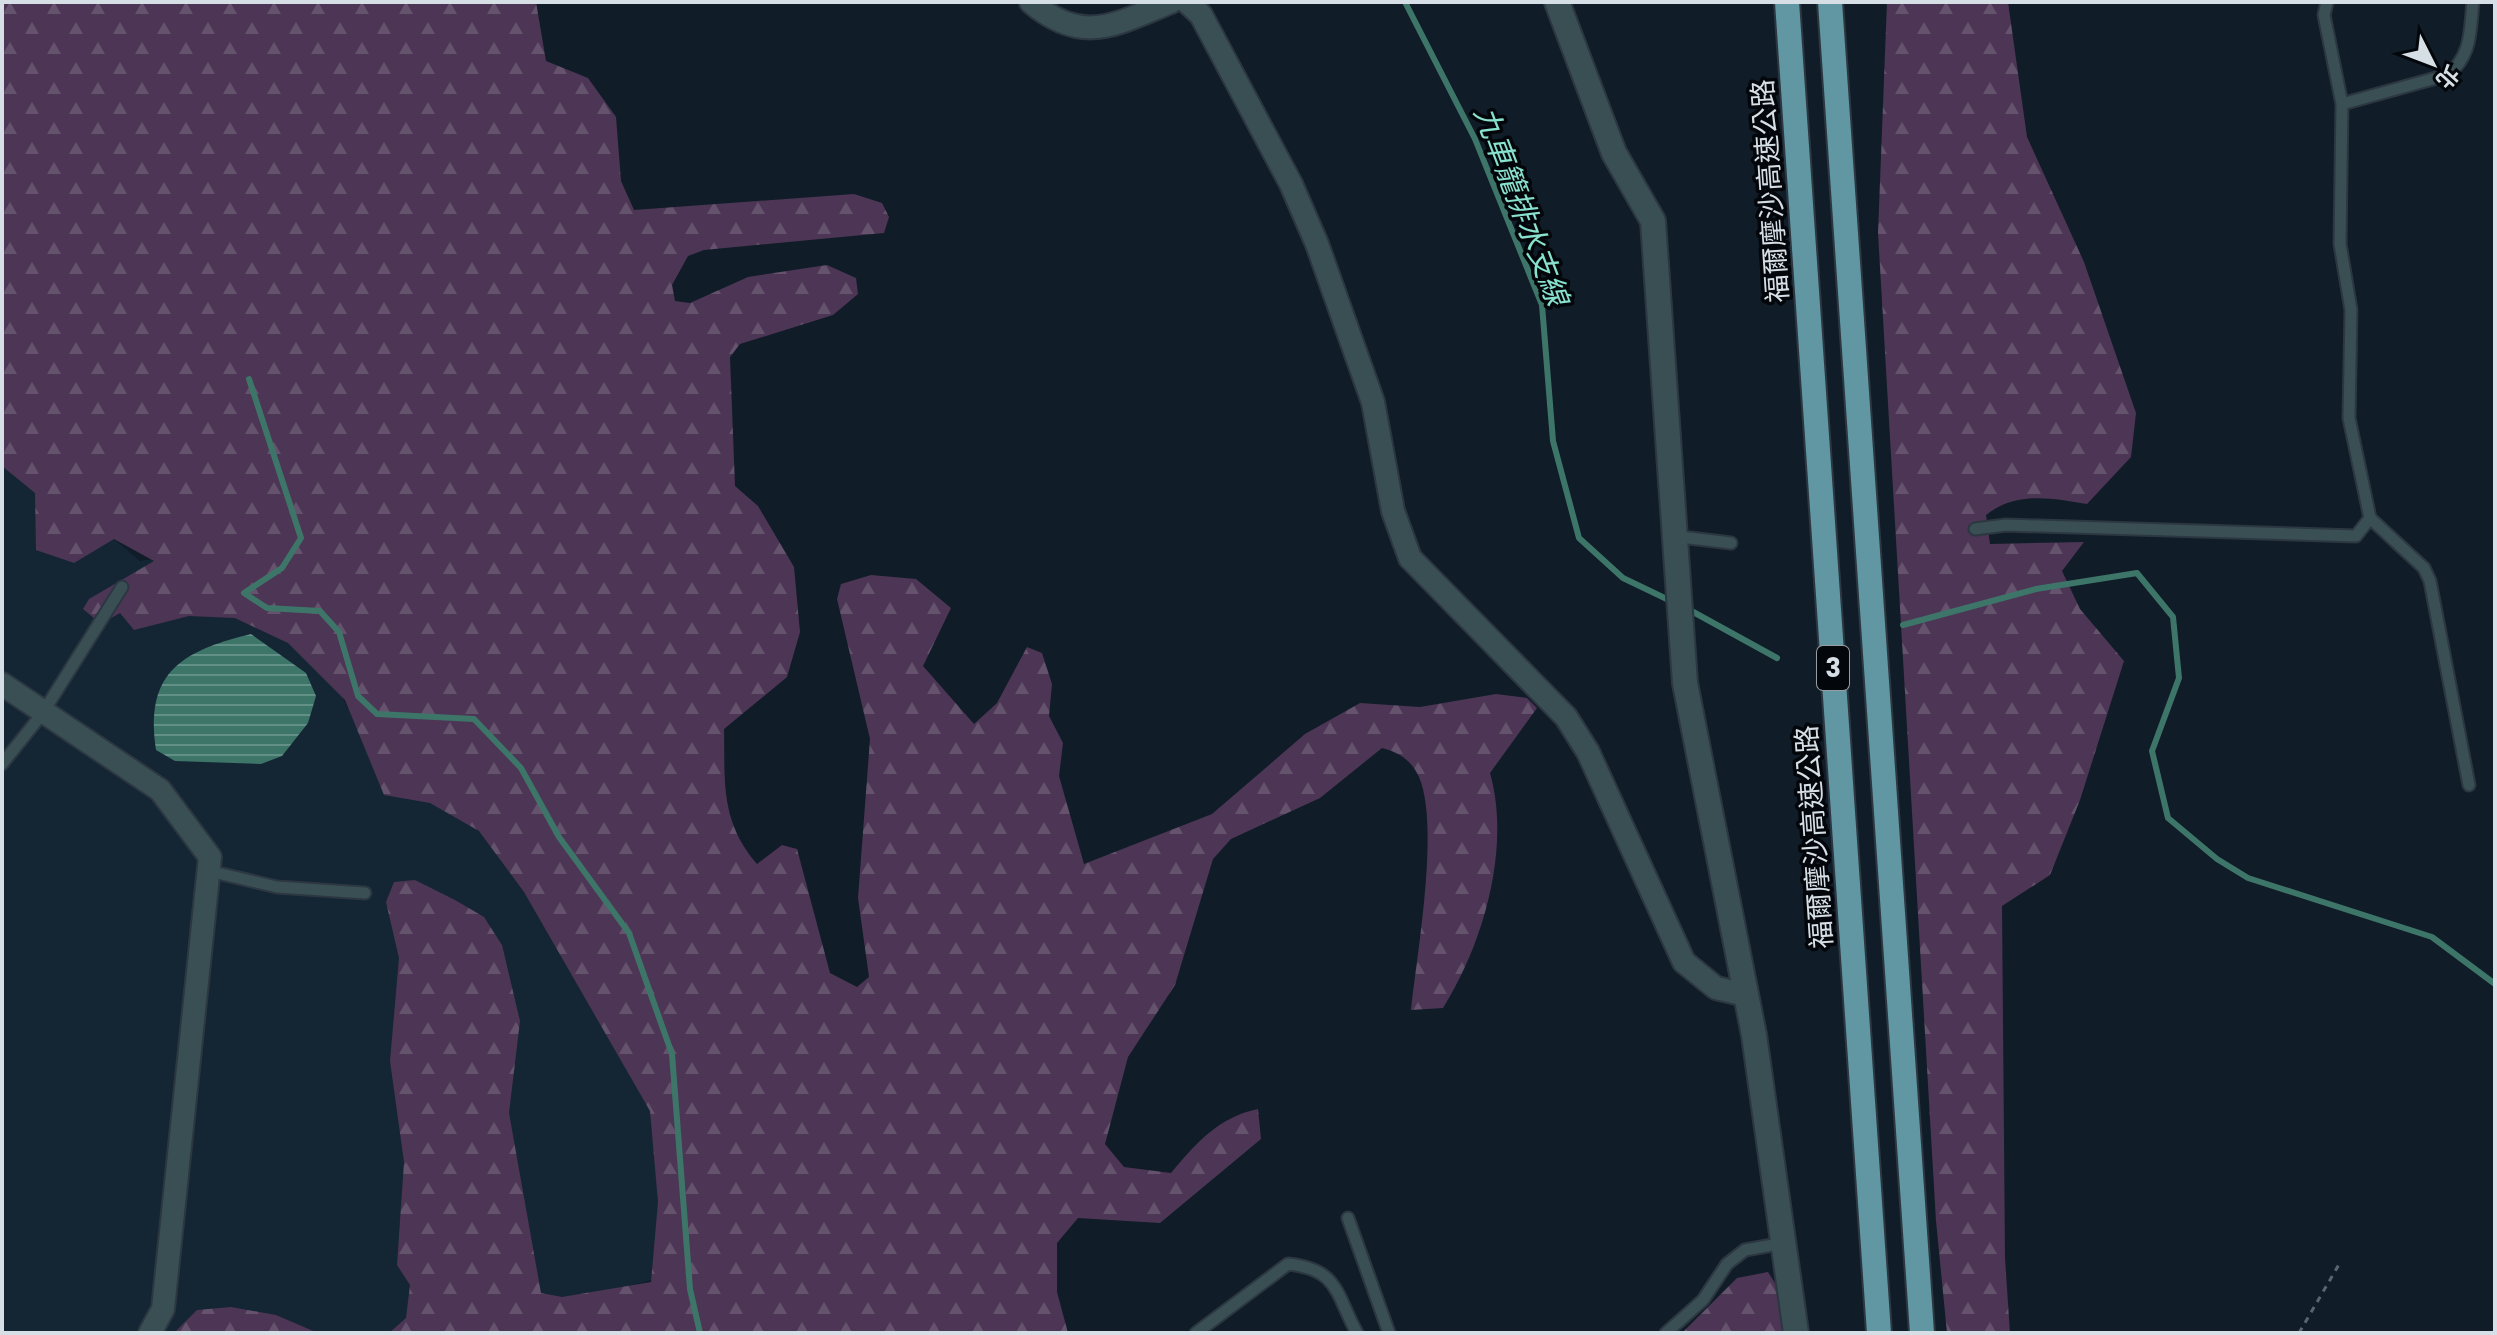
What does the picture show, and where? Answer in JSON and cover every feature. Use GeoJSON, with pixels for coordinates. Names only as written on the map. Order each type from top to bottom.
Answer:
{"type":"FeatureCollection","features":[{"type":"Feature","properties":{"kind":"highway","name":"福爾摩沙高速公路"},"geometry":{"type":"LineString","coordinates":[[1787,2],[1879,1333]]}},
{"type":"Feature","properties":{"kind":"highway","name":"3"},"geometry":{"type":"LineString","coordinates":[[1830,2],[1922,1333]]}},
{"type":"Feature","properties":{"kind":"street"},"geometry":{"type":"LineString","coordinates":[[1031,2],[1078,29],[1102,30],[1171,2]]}},
{"type":"Feature","properties":{"kind":"street"},"geometry":{"type":"LineString","coordinates":[[1187,2],[1201,15],[1291,184],[1317,244],[1373,402],[1393,511],[1410,558],[1566,717],[1588,752],[1684,962],[1716,988],[1746,995]]}},
{"type":"Feature","properties":{"kind":"street"},"geometry":{"type":"LineString","coordinates":[[1557,2],[1614,153],[1653,221],[1672,536],[1685,683],[1746,995],[1796,1333]]}},
{"type":"Feature","properties":{"kind":"street"},"geometry":{"type":"LineString","coordinates":[[2,684],[42,714],[160,790],[210,857],[163,1309],[150,1333]]}},
{"type":"Feature","properties":{"kind":"lane"},"geometry":{"type":"LineString","coordinates":[[2327,2],[2324,15],[2342,104],[2340,244],[2351,310],[2349,418],[2370,518],[2424,568],[2430,581],[2469,785]]}},
{"type":"Feature","properties":{"kind":"lane"},"geometry":{"type":"LineString","coordinates":[[2342,104],[2447,75],[2459,67],[2468,48],[2473,2]]}},
{"type":"Feature","properties":{"kind":"lane"},"geometry":{"type":"LineString","coordinates":[[1975,529],[2006,525],[2356,536],[2370,518]]}},
{"type":"Feature","properties":{"kind":"lane"},"geometry":{"type":"LineString","coordinates":[[1672,536],[1731,543]]}},
{"type":"Feature","properties":{"kind":"lane"},"geometry":{"type":"LineString","coordinates":[[2,764],[42,714],[122,587]]}},
{"type":"Feature","properties":{"kind":"lane"},"geometry":{"type":"LineString","coordinates":[[209,871],[277,887],[365,893]]}},
{"type":"Feature","properties":{"kind":"lane"},"geometry":{"type":"LineString","coordinates":[[1348,1218],[1389,1333]]}},
{"type":"Feature","properties":{"kind":"lane"},"geometry":{"type":"LineString","coordinates":[[1666,1333],[1703,1300],[1727,1264],[1745,1250],[1785,1243]]}},
{"type":"Feature","properties":{"kind":"lane"},"geometry":{"type":"LineString","coordinates":[[1196,1333],[1288,1264],[1313,1266],[1332,1281],[1357,1333]]}},
{"type":"Feature","properties":{"kind":"path"},"geometry":{"type":"LineString","coordinates":[[2299,1333],[2341,1261]]}},
{"type":"Feature","properties":{"kind":"shaded area"},"geometry":{"type":"Polygon","coordinates":[[[2,444],[140,561],[212,549],[309,629],[348,708],[463,738],[667,1082],[660,1278],[442,1333],[2,1333],[2,444]]]}},
{"type":"Feature","properties":{"kind":"shaded area"},"geometry":{"type":"Polygon","coordinates":[[[251,634],[306,673],[316,696],[308,723],[282,756],[261,764],[175,761],[156,750],[156,701],[173,669],[205,648],[251,634]]]}},
{"type":"Feature","properties":{"kind":"green space"},"geometry":{"type":"Polygon","coordinates":[[[2,2],[536,2],[546,61],[588,78],[616,117],[621,181],[634,210],[854,194],[882,203],[889,217],[884,233],[704,250],[688,256],[672,285],[675,301],[690,303],[748,277],[827,265],[856,278],[858,294],[833,315],[740,344],[730,357],[735,486],[758,506],[794,567],[800,632],[787,677],[724,729],[727,800],[736,832],[757,864],[782,845],[797,849],[830,973],[857,987],[869,977],[858,898],[870,739],[837,599],[841,584],[871,575],[916,579],[951,608],[923,666],[974,724],[997,703],[1027,647],[1042,653],[1052,684],[1049,716],[1063,743],[1059,776],[1084,864],[1212,814],[1305,734],[1360,703],[1420,707],[1496,694],[1527,698],[1537,708],[1490,773],[1496,802],[1497,832],[1490,894],[1471,954],[1443,1008],[1411,1010],[1425,890],[1425,799],[1413,766],[1394,752],[1382,748],[1320,798],[1231,839],[1213,859],[1175,985],[1128,1057],[1105,1144],[1124,1167],[1171,1173],[1209,1133],[1244,1113],[1258,1109],[1261,1139],[1160,1223],[1078,1218],[1057,1243],[1057,1292],[1068,1333],[389,1333],[406,1318],[410,1285],[397,1265],[404,1162],[390,1061],[399,958],[386,902],[394,882],[415,880],[455,900],[484,917],[502,945],[520,1021],[509,1113],[541,1293],[562,1297],[651,1282],[658,1202],[650,1111],[524,892],[479,831],[430,803],[384,795],[345,700],[288,643],[235,618],[189,616],[134,630],[120,613],[101,624],[83,609],[89,599],[154,561],[114,539],[74,563],[36,550],[35,493],[2,466],[2,2]]]}},
{"type":"Feature","properties":{"kind":"green space"},"geometry":{"type":"Polygon","coordinates":[[[1887,2],[2008,2],[2027,137],[2084,262],[2136,413],[2131,457],[2087,504],[2022,499],[1997,507],[1986,515],[1990,544],[2084,542],[2062,571],[2080,609],[2124,661],[2080,800],[2050,875],[2002,906],[2005,1258],[2010,1333],[1947,1333],[1936,1221],[1878,233],[1887,2]]]}},
{"type":"Feature","properties":{"kind":"green space"},"geometry":{"type":"Polygon","coordinates":[[[1768,1272],[1794,1313],[1798,1333],[1682,1333],[1737,1278],[1768,1272]]]}},
{"type":"Feature","properties":{"kind":"green space"},"geometry":{"type":"Polygon","coordinates":[[[231,1307],[276,1315],[318,1333],[174,1333],[197,1310],[231,1307]]]}},
{"type":"Feature","properties":{"kind":"waterway","name":"九車籠排水支線"},"geometry":{"type":"LineString","coordinates":[[1405,2],[1475,139],[1542,305],[1553,441],[1579,538],[1623,578],[1673,602]]}},
{"type":"Feature","properties":{"kind":"waterway"},"geometry":{"type":"LineString","coordinates":[[249,379],[301,538],[282,568],[244,593],[267,608],[320,611],[339,632],[358,696],[377,714],[474,719],[521,768],[559,837],[629,933],[672,1054],[690,1289],[700,1333]]}},
{"type":"Feature","properties":{"kind":"waterway","name":"九車籠排水支線"},"geometry":{"type":"LineString","coordinates":[[1903,625],[2036,589],[2137,573],[2173,617],[2179,678],[2152,751],[2168,818],[2217,859],[2248,878],[2432,937],[2495,984]]}},
{"type":"Feature","properties":{"kind":"waterway","name":"九車籠排水支線"},"geometry":{"type":"LineString","coordinates":[[1686,608],[1777,658]]}}]}
